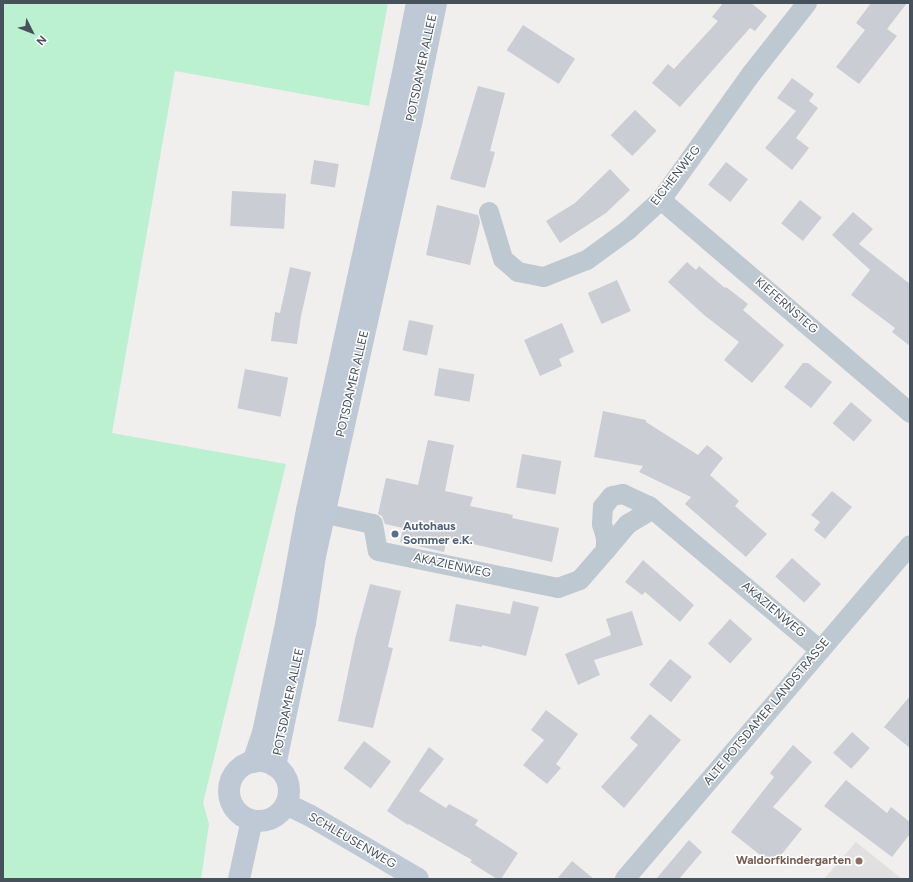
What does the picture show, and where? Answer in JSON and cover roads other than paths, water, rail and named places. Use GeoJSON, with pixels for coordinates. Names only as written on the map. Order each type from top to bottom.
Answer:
{"type":"FeatureCollection","features":[{"type":"Feature","properties":{"kind":"street","name":"POTSDAMER ALLEE"},"geometry":{"type":"LineString","coordinates":[[275,766],[305,623],[315,556],[315,512],[417,3]]}},
{"type":"Feature","properties":{"kind":"street","name":"POTSDAMER ALLEE"},"geometry":{"type":"LineString","coordinates":[[253,762],[263,733],[287,619],[411,124],[436,3]]}},
{"type":"Feature","properties":{"kind":"street","name":"EICHENWEG"},"geometry":{"type":"LineString","coordinates":[[489,212],[503,259],[518,272],[544,277],[587,260],[628,230],[661,200],[752,73],[807,3]]}},
{"type":"Feature","properties":{"kind":"street","name":"KIEFERNSTEG"},"geometry":{"type":"LineString","coordinates":[[661,200],[910,413]]}},
{"type":"Feature","properties":{"kind":"street","name":"AKAZIENWEG"},"geometry":{"type":"LineString","coordinates":[[606,550],[606,538],[602,524],[603,507],[612,496],[623,494],[637,499],[653,509],[820,650]]}},
{"type":"Feature","properties":{"kind":"street","name":"AKAZIENWEG"},"geometry":{"type":"LineString","coordinates":[[315,512],[373,524],[378,552],[558,588],[580,580],[628,524],[653,509]]}},
{"type":"Feature","properties":{"kind":"street","name":"ALTE POTSDAMER LANDSTRASSE"},"geometry":{"type":"LineString","coordinates":[[625,879],[910,545]]}},
{"type":"Feature","properties":{"kind":"street"},"geometry":{"type":"LineString","coordinates":[[253,762],[268,763],[275,766],[286,779],[288,796],[286,804],[280,812],[272,818],[262,821],[243,817],[235,810],[230,801],[229,790],[231,780],[236,772],[244,765],[253,762]]}},
{"type":"Feature","properties":{"kind":"street","name":"SCHLEUSENWEG"},"geometry":{"type":"LineString","coordinates":[[286,804],[309,815],[418,879]]}},
{"type":"Feature","properties":{"kind":"street"},"geometry":{"type":"LineString","coordinates":[[239,879],[252,820]]}},
{"type":"Feature","properties":{"kind":"place","name":"Autohaus Sommer e.K."},"geometry":{"type":"Point","coordinates":[395,534]}},
{"type":"Feature","properties":{"kind":"place","name":"Waldorfkindergarten"},"geometry":{"type":"Point","coordinates":[859,861]}}]}
